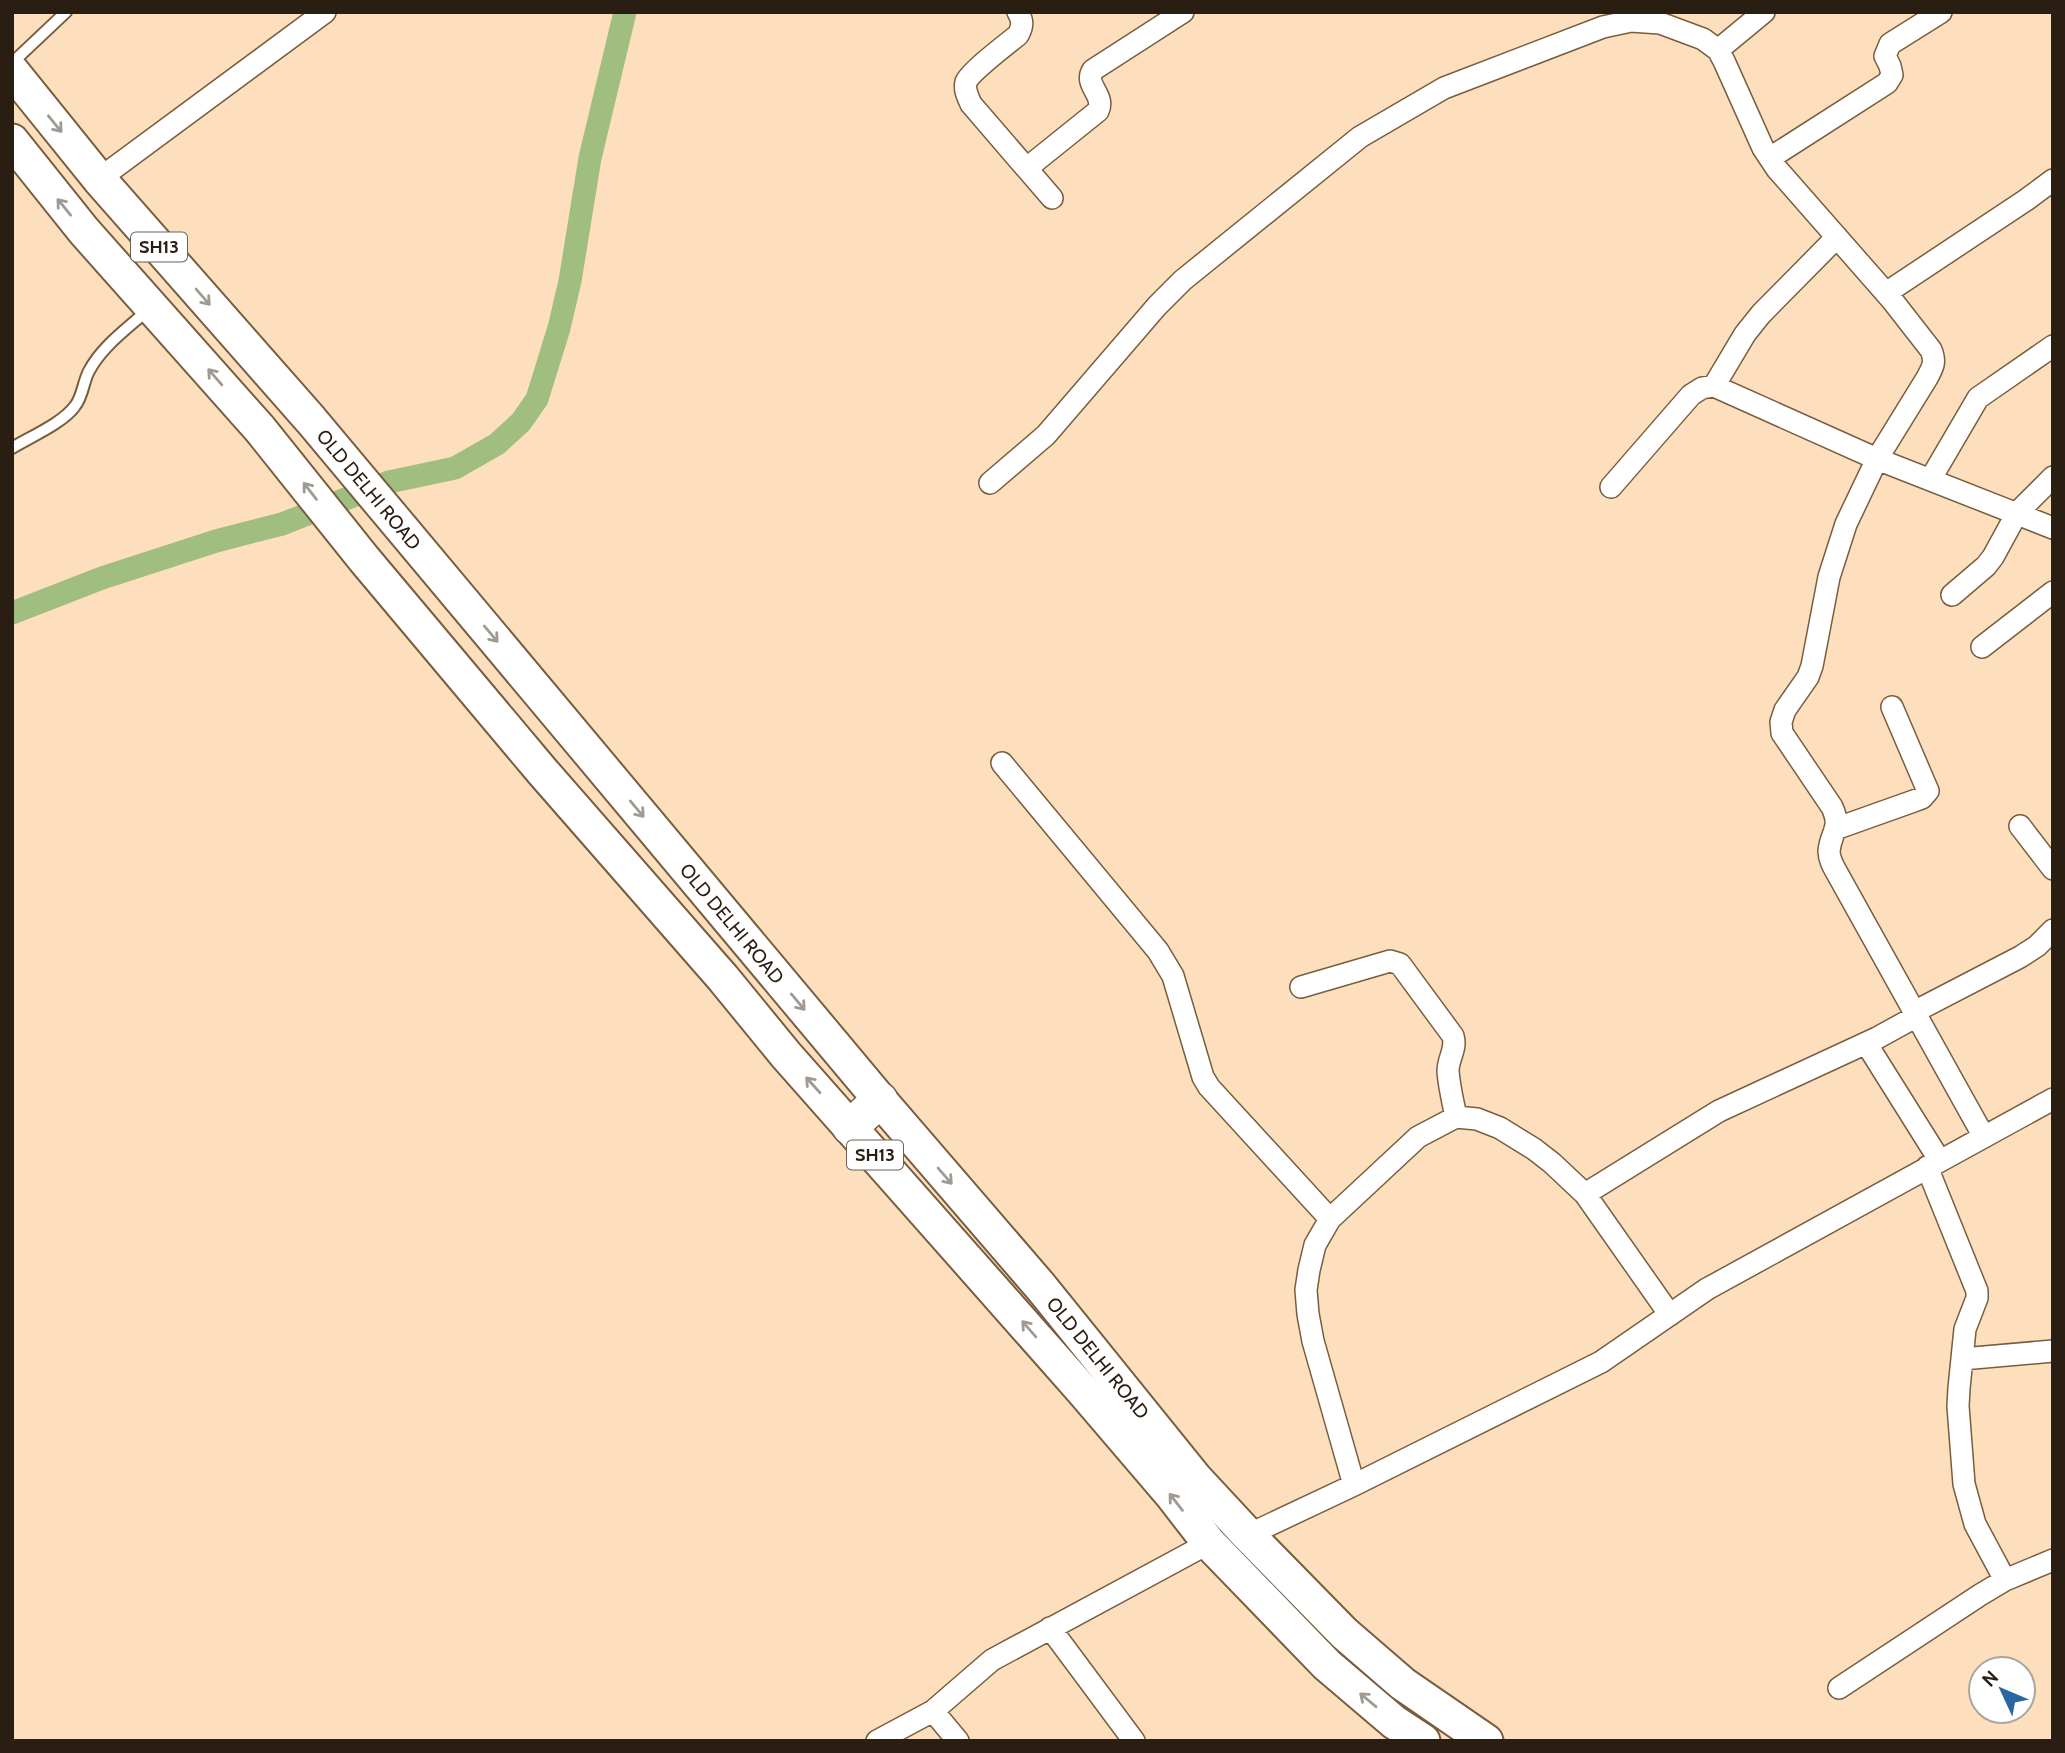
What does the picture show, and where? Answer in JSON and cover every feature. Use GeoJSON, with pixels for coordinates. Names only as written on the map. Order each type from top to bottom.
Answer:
{"type":"FeatureCollection","features":[{"type":"Feature","properties":{"kind":"highway"},"geometry":{"type":"LineString","coordinates":[[850,1127],[880,1100]]}},
{"type":"Feature","properties":{"kind":"main road","name":"OLD DELHI ROAD"},"geometry":{"type":"LineString","coordinates":[[12,71],[99,179],[311,420],[880,1100],[1041,1287],[1196,1479],[1344,1633],[1403,1684],[1486,1741]]}},
{"type":"Feature","properties":{"kind":"main road","name":"OLD DELHI ROAD"},"geometry":{"type":"LineString","coordinates":[[12,141],[84,231],[260,429],[352,545],[524,750],[1083,1391],[1209,1543],[1327,1665],[1394,1722],[1423,1741]]}},
{"type":"Feature","properties":{"kind":"street"},"geometry":{"type":"LineString","coordinates":[[99,179],[325,12]]}},
{"type":"Feature","properties":{"kind":"street"},"geometry":{"type":"LineString","coordinates":[[1018,12],[1023,27],[1018,35],[971,75],[965,84],[966,94],[971,104],[1052,198]]}},
{"type":"Feature","properties":{"kind":"street"},"geometry":{"type":"LineString","coordinates":[[1027,168],[1098,111],[1100,100],[1089,75],[1093,70],[1183,12]]}},
{"type":"Feature","properties":{"kind":"street"},"geometry":{"type":"LineString","coordinates":[[1718,50],[1764,12]]}},
{"type":"Feature","properties":{"kind":"street"},"geometry":{"type":"LineString","coordinates":[[1770,158],[1888,83],[1892,75],[1885,56],[1890,44],[1941,12]]}},
{"type":"Feature","properties":{"kind":"street"},"geometry":{"type":"LineString","coordinates":[[990,484],[1046,435],[1157,306],[1183,280],[1360,137],[1444,88],[1603,27],[1631,21],[1660,23],[1703,39],[1718,50],[1770,158],[1885,293],[1935,358],[1927,378],[1877,459],[1846,524],[1833,564],[1808,677],[1785,710],[1781,722],[1782,733],[1832,807],[1836,818],[1829,850],[1830,860],[1984,1137]]}},
{"type":"Feature","properties":{"kind":"street"},"geometry":{"type":"LineString","coordinates":[[1885,293],[2053,180]]}},
{"type":"Feature","properties":{"kind":"street"},"geometry":{"type":"LineString","coordinates":[[1714,386],[1745,334],[1761,314],[1837,237]]}},
{"type":"Feature","properties":{"kind":"street"},"geometry":{"type":"LineString","coordinates":[[1930,480],[1978,398],[2053,345]]}},
{"type":"Feature","properties":{"kind":"street"},"geometry":{"type":"LineString","coordinates":[[1611,487],[1691,395],[1702,388],[1714,386],[1877,459],[2053,528]]}},
{"type":"Feature","properties":{"kind":"street"},"geometry":{"type":"LineString","coordinates":[[1952,595],[1993,557],[2017,513],[2053,477]]}},
{"type":"Feature","properties":{"kind":"street"},"geometry":{"type":"LineString","coordinates":[[1982,647],[2053,592]]}},
{"type":"Feature","properties":{"kind":"street"},"geometry":{"type":"LineString","coordinates":[[1835,829],[1912,802],[1928,791],[1892,707]]}},
{"type":"Feature","properties":{"kind":"street"},"geometry":{"type":"LineString","coordinates":[[1002,763],[1167,964],[1203,1077],[1209,1087],[1330,1219]]}},
{"type":"Feature","properties":{"kind":"street"},"geometry":{"type":"LineString","coordinates":[[2020,826],[2053,869]]}},
{"type":"Feature","properties":{"kind":"street"},"geometry":{"type":"LineString","coordinates":[[1585,1194],[1719,1111],[1866,1043],[2021,957],[2053,930]]}},
{"type":"Feature","properties":{"kind":"street"},"geometry":{"type":"LineString","coordinates":[[1301,987],[1391,961],[1400,964],[1453,1036],[1455,1042],[1448,1073],[1456,1117]]}},
{"type":"Feature","properties":{"kind":"street"},"geometry":{"type":"LineString","coordinates":[[1866,1043],[1933,1164],[1977,1291],[1977,1298],[1965,1329],[1958,1406],[1964,1484],[1975,1524],[2006,1580]]}},
{"type":"Feature","properties":{"kind":"street"},"geometry":{"type":"LineString","coordinates":[[1248,1535],[1581,1373],[1634,1341],[1707,1289],[2053,1099]]}},
{"type":"Feature","properties":{"kind":"street"},"geometry":{"type":"LineString","coordinates":[[1354,1485],[1313,1341],[1306,1290],[1308,1270],[1315,1245],[1330,1219],[1418,1137],[1456,1117],[1477,1119],[1500,1128],[1534,1149],[1585,1194],[1670,1315]]}},
{"type":"Feature","properties":{"kind":"street"},"geometry":{"type":"LineString","coordinates":[[1962,1359],[2053,1351]]}},
{"type":"Feature","properties":{"kind":"street"},"geometry":{"type":"LineString","coordinates":[[877,1741],[933,1711],[992,1660],[1209,1543]]}},
{"type":"Feature","properties":{"kind":"street"},"geometry":{"type":"LineString","coordinates":[[1839,1688],[2006,1580],[2053,1560]]}},
{"type":"Feature","properties":{"kind":"street"},"geometry":{"type":"LineString","coordinates":[[1050,1628],[1134,1741]]}},
{"type":"Feature","properties":{"kind":"street"},"geometry":{"type":"LineString","coordinates":[[933,1711],[958,1741]]}},
{"type":"Feature","properties":{"kind":"lane"},"geometry":{"type":"LineString","coordinates":[[12,64],[66,12]]}},
{"type":"Feature","properties":{"kind":"lane"},"geometry":{"type":"LineString","coordinates":[[12,447],[75,408],[88,373],[100,354],[152,307]]}},
{"type":"Feature","properties":{"kind":"waterway"},"geometry":{"type":"LineString","coordinates":[[12,613],[102,578],[216,541],[282,524],[389,482],[455,468],[497,444],[521,422],[537,399],[559,328],[570,281],[590,158],[625,12]]}}]}
